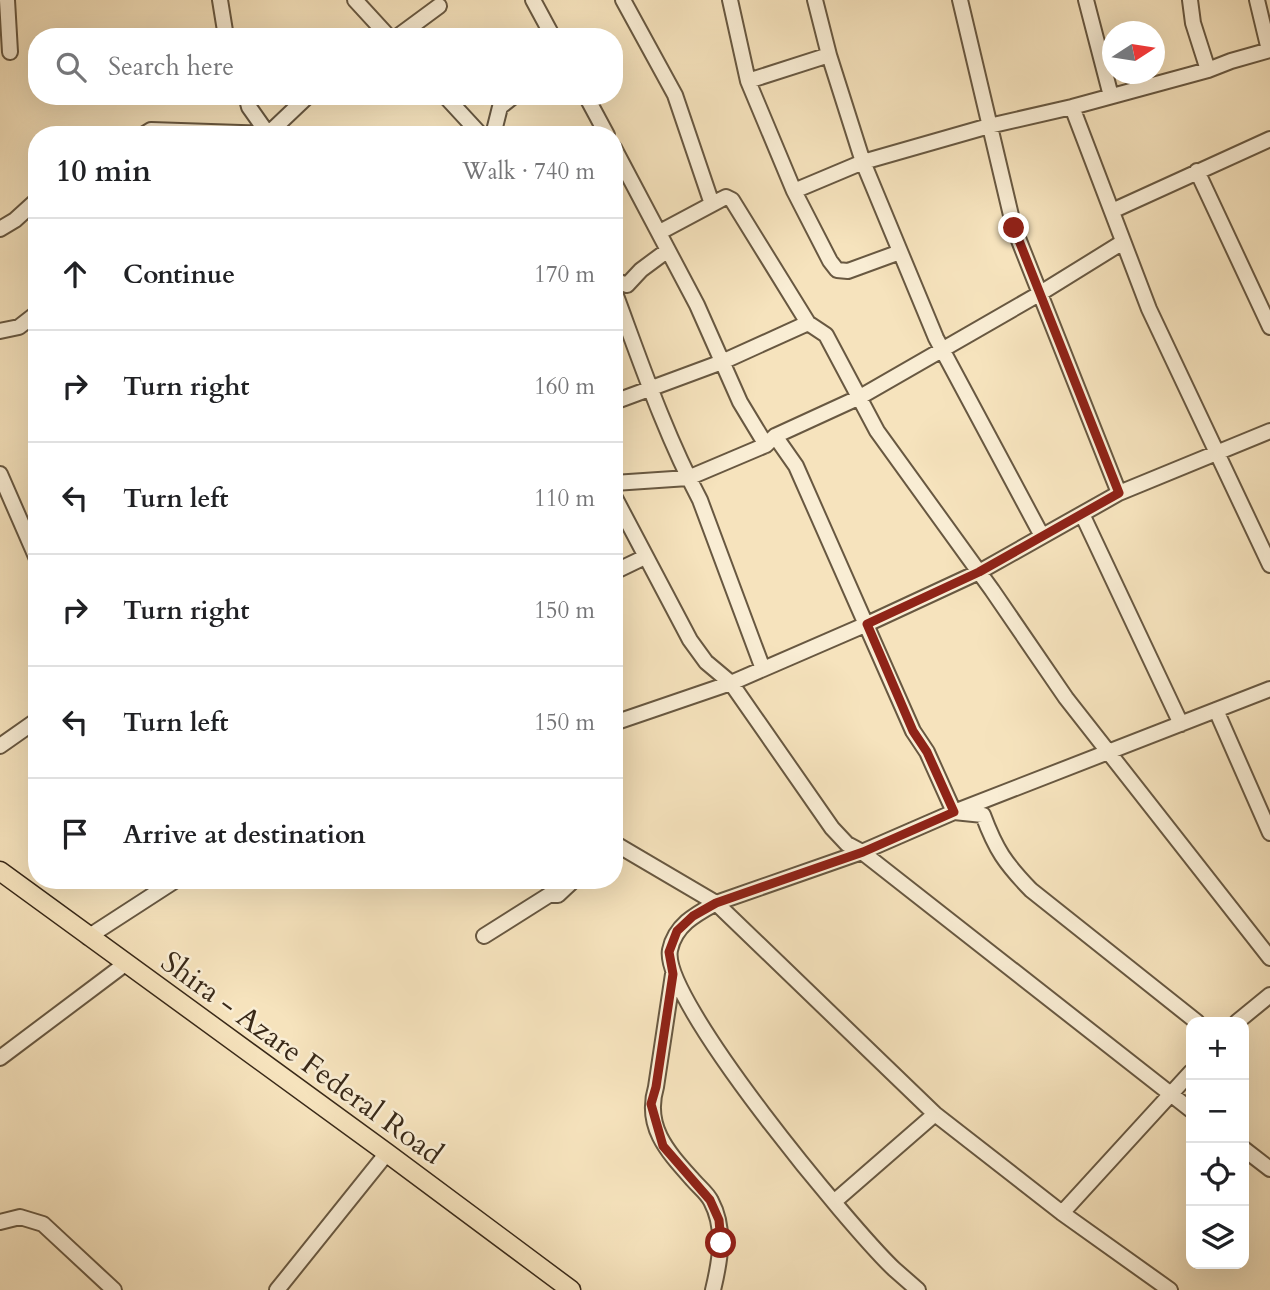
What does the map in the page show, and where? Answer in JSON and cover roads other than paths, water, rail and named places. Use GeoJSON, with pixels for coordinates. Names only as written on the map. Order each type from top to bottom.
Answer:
{"type":"FeatureCollection","features":[{"type":"Feature","properties":{"kind":"main road","name":"Shira - Azare Federal Road"},"geometry":{"type":"LineString","coordinates":[[0,871],[571,1290]]}},
{"type":"Feature","properties":{"kind":"street"},"geometry":{"type":"LineString","coordinates":[[7,0],[10,52]]}},
{"type":"Feature","properties":{"kind":"street"},"geometry":{"type":"LineString","coordinates":[[220,0],[225,28]]}},
{"type":"Feature","properties":{"kind":"street"},"geometry":{"type":"LineString","coordinates":[[355,0],[381,28]]}},
{"type":"Feature","properties":{"kind":"street"},"geometry":{"type":"LineString","coordinates":[[533,0],[549,28]]}},
{"type":"Feature","properties":{"kind":"street"},"geometry":{"type":"LineString","coordinates":[[623,0],[675,94],[712,204]]}},
{"type":"Feature","properties":{"kind":"street"},"geometry":{"type":"LineString","coordinates":[[730,0],[748,81],[794,191],[837,270],[848,271],[900,252]]}},
{"type":"Feature","properties":{"kind":"street"},"geometry":{"type":"LineString","coordinates":[[815,0],[829,55],[863,162],[900,252],[942,348],[1042,536]]}},
{"type":"Feature","properties":{"kind":"street"},"geometry":{"type":"LineString","coordinates":[[960,0],[1014,228],[1119,493]]}},
{"type":"Feature","properties":{"kind":"street"},"geometry":{"type":"LineString","coordinates":[[1086,0],[1111,96]]}},
{"type":"Feature","properties":{"kind":"street"},"geometry":{"type":"LineString","coordinates":[[1190,0],[1193,23],[1208,70]]}},
{"type":"Feature","properties":{"kind":"street"},"geometry":{"type":"LineString","coordinates":[[794,191],[863,162],[989,126],[1072,107],[1208,70],[1269,50],[1257,0]]}},
{"type":"Feature","properties":{"kind":"street"},"geometry":{"type":"LineString","coordinates":[[409,28],[439,6]]}},
{"type":"Feature","properties":{"kind":"street"},"geometry":{"type":"LineString","coordinates":[[748,81],[829,55]]}},
{"type":"Feature","properties":{"kind":"street"},"geometry":{"type":"LineString","coordinates":[[248,105],[262,126]]}},
{"type":"Feature","properties":{"kind":"street"},"geometry":{"type":"LineString","coordinates":[[276,126],[298,105]]}},
{"type":"Feature","properties":{"kind":"street"},"geometry":{"type":"LineString","coordinates":[[453,105],[473,126]]}},
{"type":"Feature","properties":{"kind":"street"},"geometry":{"type":"LineString","coordinates":[[495,126],[503,105]]}},
{"type":"Feature","properties":{"kind":"street"},"geometry":{"type":"LineString","coordinates":[[591,105],[602,126]]}},
{"type":"Feature","properties":{"kind":"street"},"geometry":{"type":"LineString","coordinates":[[1072,107],[1149,309],[1270,565]]}},
{"type":"Feature","properties":{"kind":"street"},"geometry":{"type":"LineString","coordinates":[[1112,211],[1270,139]]}},
{"type":"Feature","properties":{"kind":"street"},"geometry":{"type":"LineString","coordinates":[[623,164],[697,305],[740,402],[771,441],[796,466],[913,731],[927,752],[954,812]]}},
{"type":"Feature","properties":{"kind":"street"},"geometry":{"type":"LineString","coordinates":[[1197,172],[1270,327]]}},
{"type":"Feature","properties":{"kind":"street"},"geometry":{"type":"LineString","coordinates":[[660,232],[726,197],[732,200],[808,323],[827,335],[877,431],[1066,698],[1270,958]]}},
{"type":"Feature","properties":{"kind":"street"},"geometry":{"type":"LineString","coordinates":[[0,229],[28,208]]}},
{"type":"Feature","properties":{"kind":"street"},"geometry":{"type":"LineString","coordinates":[[623,482],[688,478],[771,441],[860,397],[1039,294],[1123,242]]}},
{"type":"Feature","properties":{"kind":"street"},"geometry":{"type":"LineString","coordinates":[[623,284],[668,250]]}},
{"type":"Feature","properties":{"kind":"street"},"geometry":{"type":"LineString","coordinates":[[623,303],[650,387],[700,500],[763,670]]}},
{"type":"Feature","properties":{"kind":"street"},"geometry":{"type":"LineString","coordinates":[[0,331],[19,327],[28,321]]}},
{"type":"Feature","properties":{"kind":"street"},"geometry":{"type":"LineString","coordinates":[[623,398],[722,362],[808,323]]}},
{"type":"Feature","properties":{"kind":"street"},"geometry":{"type":"LineString","coordinates":[[623,720],[731,684],[867,624],[979,572],[1119,493],[1270,431]]}},
{"type":"Feature","properties":{"kind":"street"},"geometry":{"type":"LineString","coordinates":[[0,474],[28,538]]}},
{"type":"Feature","properties":{"kind":"street"},"geometry":{"type":"LineString","coordinates":[[623,513],[690,640],[706,662],[731,684],[832,828],[847,844],[863,852],[1186,1106]]}},
{"type":"Feature","properties":{"kind":"street"},"geometry":{"type":"LineString","coordinates":[[1082,514],[1181,724]]}},
{"type":"Feature","properties":{"kind":"street"},"geometry":{"type":"LineString","coordinates":[[623,567],[645,556]]}},
{"type":"Feature","properties":{"kind":"street"},"geometry":{"type":"LineString","coordinates":[[918,1290],[893,1268],[785,1143],[710,1041],[673,974],[669,952],[677,931],[693,916],[716,903],[863,852],[954,812],[1270,689]]}},
{"type":"Feature","properties":{"kind":"street"},"geometry":{"type":"LineString","coordinates":[[1216,710],[1270,833]]}},
{"type":"Feature","properties":{"kind":"street"},"geometry":{"type":"LineString","coordinates":[[0,746],[28,726]]}},
{"type":"Feature","properties":{"kind":"street"},"geometry":{"type":"LineString","coordinates":[[954,812],[983,815],[994,846],[1031,890],[1191,1017]]}},
{"type":"Feature","properties":{"kind":"street"},"geometry":{"type":"LineString","coordinates":[[623,849],[716,903],[935,1114],[1062,1213],[1170,1290]]}},
{"type":"Feature","properties":{"kind":"street"},"geometry":{"type":"LineString","coordinates":[[88,937],[162,889]]}},
{"type":"Feature","properties":{"kind":"street"},"geometry":{"type":"LineString","coordinates":[[484,936],[549,895],[558,895],[564,889]]}},
{"type":"Feature","properties":{"kind":"street"},"geometry":{"type":"LineString","coordinates":[[0,1058],[125,964]]}},
{"type":"Feature","properties":{"kind":"street"},"geometry":{"type":"LineString","coordinates":[[673,974],[651,1104],[663,1146],[710,1200],[719,1220],[720,1253],[713,1290]]}},
{"type":"Feature","properties":{"kind":"street"},"geometry":{"type":"LineString","coordinates":[[1243,1017],[1270,995]]}},
{"type":"Feature","properties":{"kind":"street"},"geometry":{"type":"LineString","coordinates":[[1062,1213],[1186,1078]]}},
{"type":"Feature","properties":{"kind":"street"},"geometry":{"type":"LineString","coordinates":[[835,1201],[935,1114]]}},
{"type":"Feature","properties":{"kind":"street"},"geometry":{"type":"LineString","coordinates":[[277,1290],[387,1153]]}},
{"type":"Feature","properties":{"kind":"street"},"geometry":{"type":"LineString","coordinates":[[1249,1153],[1270,1169]]}},
{"type":"Feature","properties":{"kind":"street"},"geometry":{"type":"LineString","coordinates":[[0,1222],[20,1217],[43,1224],[114,1290]]}}]}
